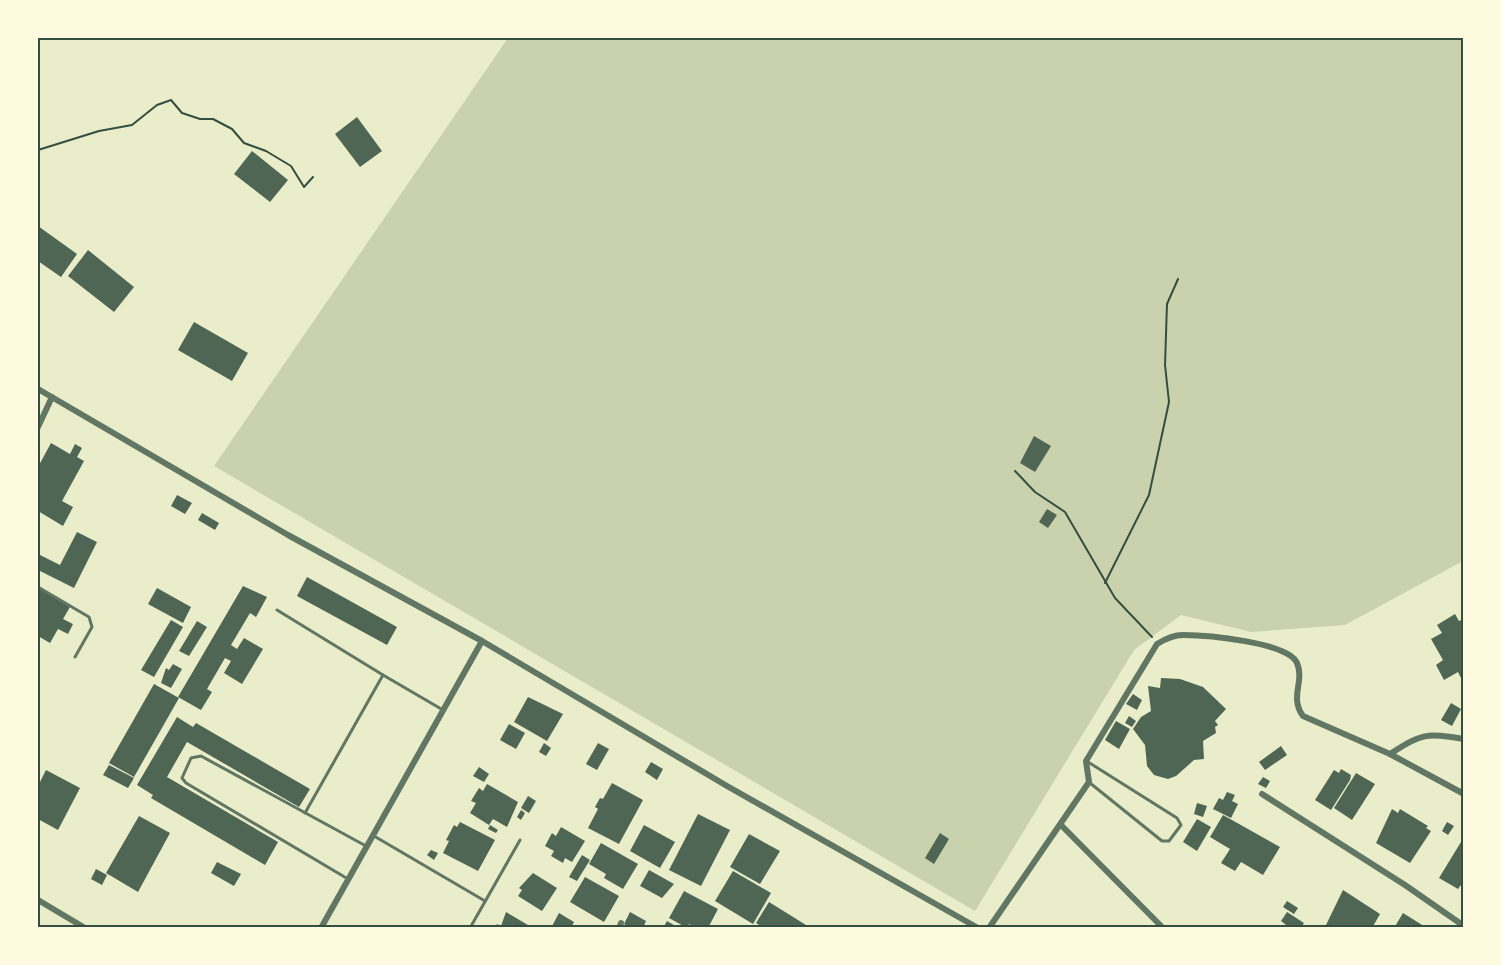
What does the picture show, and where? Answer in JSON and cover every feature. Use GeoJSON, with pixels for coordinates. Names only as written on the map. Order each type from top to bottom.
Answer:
{"type":"FeatureCollection","features":[{"type":"Feature","properties":{"kind":"street"},"geometry":{"type":"LineString","coordinates":[[38,389],[288,535],[482,641],[727,786],[978,927]]}},
{"type":"Feature","properties":{"kind":"street"},"geometry":{"type":"LineString","coordinates":[[38,426],[52,398]]}},
{"type":"Feature","properties":{"kind":"street"},"geometry":{"type":"LineString","coordinates":[[989,927],[1089,782],[1086,761],[1157,644],[1167,638],[1181,635],[1254,643],[1291,653],[1298,664],[1296,707],[1303,716],[1390,754],[1464,794]]}},
{"type":"Feature","properties":{"kind":"street"},"geometry":{"type":"LineString","coordinates":[[321,927],[482,641]]}},
{"type":"Feature","properties":{"kind":"street"},"geometry":{"type":"LineString","coordinates":[[1390,754],[1416,737],[1431,734],[1464,739]]}},
{"type":"Feature","properties":{"kind":"street"},"geometry":{"type":"LineString","coordinates":[[1262,794],[1405,885],[1464,926]]}},
{"type":"Feature","properties":{"kind":"street"},"geometry":{"type":"LineString","coordinates":[[1061,825],[1163,927]]}},
{"type":"Feature","properties":{"kind":"street"},"geometry":{"type":"LineString","coordinates":[[38,900],[85,927]]}},
{"type":"Feature","properties":{"kind":"lane"},"geometry":{"type":"LineString","coordinates":[[38,587],[89,617],[92,627],[75,657]]}},
{"type":"Feature","properties":{"kind":"lane"},"geometry":{"type":"LineString","coordinates":[[277,610],[443,710]]}},
{"type":"Feature","properties":{"kind":"lane"},"geometry":{"type":"LineString","coordinates":[[305,813],[383,675]]}},
{"type":"Feature","properties":{"kind":"lane"},"geometry":{"type":"LineString","coordinates":[[348,879],[186,783],[182,778],[183,772],[191,758],[201,756],[367,846]]}},
{"type":"Feature","properties":{"kind":"lane"},"geometry":{"type":"LineString","coordinates":[[1086,761],[1177,818],[1181,825],[1169,841],[1162,841],[1089,782]]}},
{"type":"Feature","properties":{"kind":"lane"},"geometry":{"type":"LineString","coordinates":[[373,835],[485,901]]}},
{"type":"Feature","properties":{"kind":"lane"},"geometry":{"type":"LineString","coordinates":[[470,927],[520,840]]}},
{"type":"Feature","properties":{"kind":"path"},"geometry":{"type":"LineString","coordinates":[[38,150],[99,131],[132,125],[157,105],[171,100],[182,113],[200,119],[213,119],[232,129],[244,143],[267,152],[291,166],[304,187],[313,177]]}},
{"type":"Feature","properties":{"kind":"path"},"geometry":{"type":"LineString","coordinates":[[1106,583],[1149,495],[1169,402],[1165,365],[1167,304],[1178,279]]}},
{"type":"Feature","properties":{"kind":"path"},"geometry":{"type":"LineString","coordinates":[[1015,471],[1035,492],[1065,512],[1115,598],[1157,644]]}},
{"type":"Feature","properties":{"kind":"green space"},"geometry":{"type":"Polygon","coordinates":[[[508,38],[1463,38],[1463,561],[1345,625],[1251,632],[1181,615],[1134,650],[975,911],[214,466],[508,38]]]}},
{"type":"Feature","properties":{"kind":"building"},"geometry":{"type":"Polygon","coordinates":[[[357,117],[382,151],[360,167],[335,134],[357,117]]]}},
{"type":"Feature","properties":{"kind":"building"},"geometry":{"type":"Polygon","coordinates":[[[252,151],[288,180],[270,202],[234,174],[252,151]]]}},
{"type":"Feature","properties":{"kind":"building"},"geometry":{"type":"Polygon","coordinates":[[[38,226],[77,254],[61,277],[38,261],[38,226]]]}},
{"type":"Feature","properties":{"kind":"building"},"geometry":{"type":"Polygon","coordinates":[[[88,250],[134,287],[114,312],[68,276],[88,250]]]}},
{"type":"Feature","properties":{"kind":"building"},"geometry":{"type":"Polygon","coordinates":[[[194,322],[248,353],[232,381],[178,350],[194,322]]]}},
{"type":"Feature","properties":{"kind":"building"},"geometry":{"type":"Polygon","coordinates":[[[1034,436],[1051,446],[1035,472],[1020,463],[1034,436]]]}},
{"type":"Feature","properties":{"kind":"building"},"geometry":{"type":"Polygon","coordinates":[[[51,443],[70,454],[75,444],[82,448],[77,457],[84,461],[62,501],[73,507],[63,526],[38,511],[38,467],[51,443]]]}},
{"type":"Feature","properties":{"kind":"building"},"geometry":{"type":"Polygon","coordinates":[[[177,495],[192,503],[185,514],[171,506],[177,495]]]}},
{"type":"Feature","properties":{"kind":"building"},"geometry":{"type":"Polygon","coordinates":[[[1047,509],[1057,515],[1048,528],[1039,522],[1047,509]]]}},
{"type":"Feature","properties":{"kind":"building"},"geometry":{"type":"Polygon","coordinates":[[[202,513],[219,523],[215,530],[198,520],[202,513]]]}},
{"type":"Feature","properties":{"kind":"building"},"geometry":{"type":"Polygon","coordinates":[[[77,532],[97,542],[74,588],[38,570],[38,554],[60,565],[77,532]]]}},
{"type":"Feature","properties":{"kind":"building"},"geometry":{"type":"Polygon","coordinates":[[[307,577],[397,627],[387,645],[297,596],[307,577]]]}},
{"type":"Feature","properties":{"kind":"building"},"geometry":{"type":"Polygon","coordinates":[[[243,586],[267,597],[256,617],[250,613],[231,645],[237,649],[244,638],[263,649],[242,684],[224,673],[231,661],[225,658],[207,689],[212,692],[201,710],[178,697],[243,586]]]}},
{"type":"Feature","properties":{"kind":"building"},"geometry":{"type":"Polygon","coordinates":[[[38,588],[70,607],[63,619],[73,624],[68,634],[58,629],[50,643],[38,636],[38,588]]]}},
{"type":"Feature","properties":{"kind":"building"},"geometry":{"type":"Polygon","coordinates":[[[157,588],[191,607],[183,623],[148,604],[157,588]]]}},
{"type":"Feature","properties":{"kind":"building"},"geometry":{"type":"Polygon","coordinates":[[[1455,614],[1459,621],[1464,619],[1464,676],[1461,678],[1458,672],[1444,680],[1436,665],[1443,660],[1431,639],[1442,633],[1437,625],[1455,614]]]}},
{"type":"Feature","properties":{"kind":"building"},"geometry":{"type":"Polygon","coordinates":[[[171,620],[183,627],[154,677],[141,670],[171,620]]]}},
{"type":"Feature","properties":{"kind":"building"},"geometry":{"type":"Polygon","coordinates":[[[197,621],[207,627],[189,656],[179,651],[197,621]]]}},
{"type":"Feature","properties":{"kind":"building"},"geometry":{"type":"Polygon","coordinates":[[[173,664],[182,669],[171,688],[161,683],[166,668],[169,670],[173,664]]]}},
{"type":"Feature","properties":{"kind":"building"},"geometry":{"type":"Polygon","coordinates":[[[1161,678],[1180,679],[1203,687],[1226,709],[1215,721],[1218,725],[1215,727],[1216,733],[1203,741],[1204,759],[1194,760],[1176,776],[1168,779],[1154,775],[1147,766],[1145,745],[1133,729],[1141,717],[1151,711],[1148,686],[1160,688],[1161,678]]]}},
{"type":"Feature","properties":{"kind":"building"},"geometry":{"type":"Polygon","coordinates":[[[154,684],[179,698],[134,777],[109,763],[154,684]]]}},
{"type":"Feature","properties":{"kind":"building"},"geometry":{"type":"Polygon","coordinates":[[[1133,694],[1142,700],[1137,710],[1126,704],[1133,694]]]}},
{"type":"Feature","properties":{"kind":"building"},"geometry":{"type":"Polygon","coordinates":[[[528,697],[563,714],[547,741],[514,722],[528,697]]]}},
{"type":"Feature","properties":{"kind":"building"},"geometry":{"type":"Polygon","coordinates":[[[1451,703],[1461,709],[1452,726],[1441,720],[1451,703]]]}},
{"type":"Feature","properties":{"kind":"building"},"geometry":{"type":"Polygon","coordinates":[[[1129,716],[1136,721],[1132,727],[1125,723],[1129,716]]]}},
{"type":"Feature","properties":{"kind":"building"},"geometry":{"type":"Polygon","coordinates":[[[177,717],[193,727],[196,723],[310,789],[299,807],[187,742],[167,777],[278,842],[265,865],[151,798],[153,795],[137,785],[177,717]]]}},
{"type":"Feature","properties":{"kind":"building"},"geometry":{"type":"Polygon","coordinates":[[[1116,721],[1130,729],[1119,749],[1105,740],[1116,721]]]}},
{"type":"Feature","properties":{"kind":"building"},"geometry":{"type":"Polygon","coordinates":[[[509,724],[525,733],[516,749],[500,740],[509,724]]]}},
{"type":"Feature","properties":{"kind":"building"},"geometry":{"type":"Polygon","coordinates":[[[544,743],[551,748],[546,756],[539,752],[544,743]]]}},
{"type":"Feature","properties":{"kind":"building"},"geometry":{"type":"Polygon","coordinates":[[[598,743],[609,749],[597,770],[586,764],[598,743]]]}},
{"type":"Feature","properties":{"kind":"building"},"geometry":{"type":"Polygon","coordinates":[[[1281,746],[1287,755],[1265,770],[1259,762],[1281,746]]]}},
{"type":"Feature","properties":{"kind":"building"},"geometry":{"type":"Polygon","coordinates":[[[651,762],[663,769],[657,780],[645,772],[651,762]]]}},
{"type":"Feature","properties":{"kind":"building"},"geometry":{"type":"Polygon","coordinates":[[[109,765],[134,778],[128,788],[103,775],[109,765]]]}},
{"type":"Feature","properties":{"kind":"building"},"geometry":{"type":"Polygon","coordinates":[[[479,767],[489,774],[484,782],[473,776],[479,767]]]}},
{"type":"Feature","properties":{"kind":"building"},"geometry":{"type":"Polygon","coordinates":[[[1341,769],[1351,775],[1350,780],[1331,810],[1315,800],[1334,770],[1339,773],[1341,769]]]}},
{"type":"Feature","properties":{"kind":"building"},"geometry":{"type":"Polygon","coordinates":[[[46,770],[80,788],[58,830],[38,819],[38,786],[46,770]]]}},
{"type":"Feature","properties":{"kind":"building"},"geometry":{"type":"Polygon","coordinates":[[[1356,773],[1375,784],[1352,820],[1334,808],[1356,773]]]}},
{"type":"Feature","properties":{"kind":"building"},"geometry":{"type":"Polygon","coordinates":[[[1263,777],[1270,781],[1266,788],[1258,784],[1263,777]]]}},
{"type":"Feature","properties":{"kind":"building"},"geometry":{"type":"Polygon","coordinates":[[[612,783],[643,800],[619,844],[588,828],[598,809],[595,807],[600,798],[603,799],[612,783]]]}},
{"type":"Feature","properties":{"kind":"building"},"geometry":{"type":"Polygon","coordinates":[[[487,784],[518,802],[507,827],[493,819],[489,825],[470,813],[476,803],[471,801],[479,788],[483,791],[487,784]]]}},
{"type":"Feature","properties":{"kind":"building"},"geometry":{"type":"Polygon","coordinates":[[[1227,792],[1235,795],[1232,801],[1238,804],[1231,818],[1213,809],[1219,798],[1223,800],[1227,792]]]}},
{"type":"Feature","properties":{"kind":"building"},"geometry":{"type":"Polygon","coordinates":[[[528,796],[536,801],[529,813],[521,808],[528,796]]]}},
{"type":"Feature","properties":{"kind":"building"},"geometry":{"type":"Polygon","coordinates":[[[1197,803],[1207,806],[1203,817],[1194,814],[1197,803]]]}},
{"type":"Feature","properties":{"kind":"building"},"geometry":{"type":"Polygon","coordinates":[[[1392,809],[1398,813],[1400,809],[1428,826],[1426,828],[1431,831],[1410,863],[1376,843],[1392,809]]]}},
{"type":"Feature","properties":{"kind":"building"},"geometry":{"type":"Polygon","coordinates":[[[521,810],[525,813],[521,820],[517,817],[521,810]]]}},
{"type":"Feature","properties":{"kind":"building"},"geometry":{"type":"Polygon","coordinates":[[[698,814],[730,830],[701,886],[669,870],[698,814]]]}},
{"type":"Feature","properties":{"kind":"building"},"geometry":{"type":"Polygon","coordinates":[[[1223,815],[1280,847],[1263,875],[1241,862],[1235,871],[1221,863],[1230,849],[1210,837],[1223,815]]]}},
{"type":"Feature","properties":{"kind":"building"},"geometry":{"type":"Polygon","coordinates":[[[139,816],[170,833],[138,892],[106,873],[139,816]]]}},
{"type":"Feature","properties":{"kind":"building"},"geometry":{"type":"Polygon","coordinates":[[[1197,819],[1211,827],[1197,851],[1183,842],[1197,819]]]}},
{"type":"Feature","properties":{"kind":"building"},"geometry":{"type":"Polygon","coordinates":[[[460,822],[495,840],[478,871],[443,853],[449,841],[446,840],[454,825],[457,827],[460,822]]]}},
{"type":"Feature","properties":{"kind":"building"},"geometry":{"type":"Polygon","coordinates":[[[1447,822],[1454,826],[1448,835],[1442,831],[1447,822]]]}},
{"type":"Feature","properties":{"kind":"building"},"geometry":{"type":"Polygon","coordinates":[[[490,825],[498,830],[496,833],[488,829],[490,825]]]}},
{"type":"Feature","properties":{"kind":"building"},"geometry":{"type":"Polygon","coordinates":[[[644,825],[675,842],[660,868],[630,851],[644,825]]]}},
{"type":"Feature","properties":{"kind":"building"},"geometry":{"type":"Polygon","coordinates":[[[561,827],[585,841],[572,862],[565,858],[563,863],[551,856],[554,851],[545,846],[552,833],[556,836],[561,827]]]}},
{"type":"Feature","properties":{"kind":"building"},"geometry":{"type":"Polygon","coordinates":[[[940,833],[949,839],[934,864],[925,858],[940,833]]]}},
{"type":"Feature","properties":{"kind":"building"},"geometry":{"type":"Polygon","coordinates":[[[749,834],[780,851],[760,884],[730,867],[749,834]]]}},
{"type":"Feature","properties":{"kind":"building"},"geometry":{"type":"Polygon","coordinates":[[[1461,842],[1464,843],[1464,881],[1458,889],[1439,878],[1461,842]]]}},
{"type":"Feature","properties":{"kind":"building"},"geometry":{"type":"Polygon","coordinates":[[[601,843],[638,864],[623,889],[604,878],[606,874],[589,864],[601,843]]]}},
{"type":"Feature","properties":{"kind":"building"},"geometry":{"type":"Polygon","coordinates":[[[431,850],[438,853],[434,860],[427,855],[431,850]]]}},
{"type":"Feature","properties":{"kind":"building"},"geometry":{"type":"Polygon","coordinates":[[[582,855],[590,860],[577,881],[569,877],[582,855]]]}},
{"type":"Feature","properties":{"kind":"building"},"geometry":{"type":"Polygon","coordinates":[[[217,862],[241,874],[234,886],[211,873],[217,862]]]}},
{"type":"Feature","properties":{"kind":"building"},"geometry":{"type":"Polygon","coordinates":[[[96,869],[107,875],[102,885],[91,879],[96,869]]]}},
{"type":"Feature","properties":{"kind":"building"},"geometry":{"type":"Polygon","coordinates":[[[649,870],[674,884],[662,898],[640,886],[649,870]]]}},
{"type":"Feature","properties":{"kind":"building"},"geometry":{"type":"Polygon","coordinates":[[[733,871],[771,893],[753,924],[715,901],[733,871]]]}},
{"type":"Feature","properties":{"kind":"building"},"geometry":{"type":"Polygon","coordinates":[[[533,873],[557,888],[542,911],[518,896],[522,890],[519,888],[533,873]]]}},
{"type":"Feature","properties":{"kind":"building"},"geometry":{"type":"Polygon","coordinates":[[[585,877],[619,896],[604,922],[570,902],[585,877]]]}},
{"type":"Feature","properties":{"kind":"building"},"geometry":{"type":"Polygon","coordinates":[[[1343,890],[1380,914],[1372,928],[1330,928],[1326,925],[1343,890]]]}},
{"type":"Feature","properties":{"kind":"building"},"geometry":{"type":"Polygon","coordinates":[[[684,891],[718,909],[708,928],[695,928],[689,924],[687,928],[669,918],[684,891]]]}},
{"type":"Feature","properties":{"kind":"building"},"geometry":{"type":"Polygon","coordinates":[[[1287,901],[1298,908],[1294,914],[1283,907],[1287,901]]]}},
{"type":"Feature","properties":{"kind":"building"},"geometry":{"type":"Polygon","coordinates":[[[769,902],[806,925],[804,928],[764,928],[756,923],[769,902]]]}},
{"type":"Feature","properties":{"kind":"building"},"geometry":{"type":"Polygon","coordinates":[[[506,912],[533,928],[495,928],[497,924],[501,926],[506,912]]]}},
{"type":"Feature","properties":{"kind":"building"},"geometry":{"type":"Polygon","coordinates":[[[630,912],[646,921],[643,928],[631,928],[624,924],[630,912]]]}},
{"type":"Feature","properties":{"kind":"building"},"geometry":{"type":"Polygon","coordinates":[[[1287,912],[1304,923],[1301,928],[1290,928],[1281,921],[1287,912]]]}},
{"type":"Feature","properties":{"kind":"building"},"geometry":{"type":"Polygon","coordinates":[[[559,913],[574,922],[571,928],[551,928],[559,913]]]}},
{"type":"Feature","properties":{"kind":"building"},"geometry":{"type":"Polygon","coordinates":[[[1403,913],[1427,928],[1394,928],[1403,913]]]}},
{"type":"Feature","properties":{"kind":"building"},"geometry":{"type":"Polygon","coordinates":[[[667,921],[679,928],[663,928],[667,921]]]}}]}
